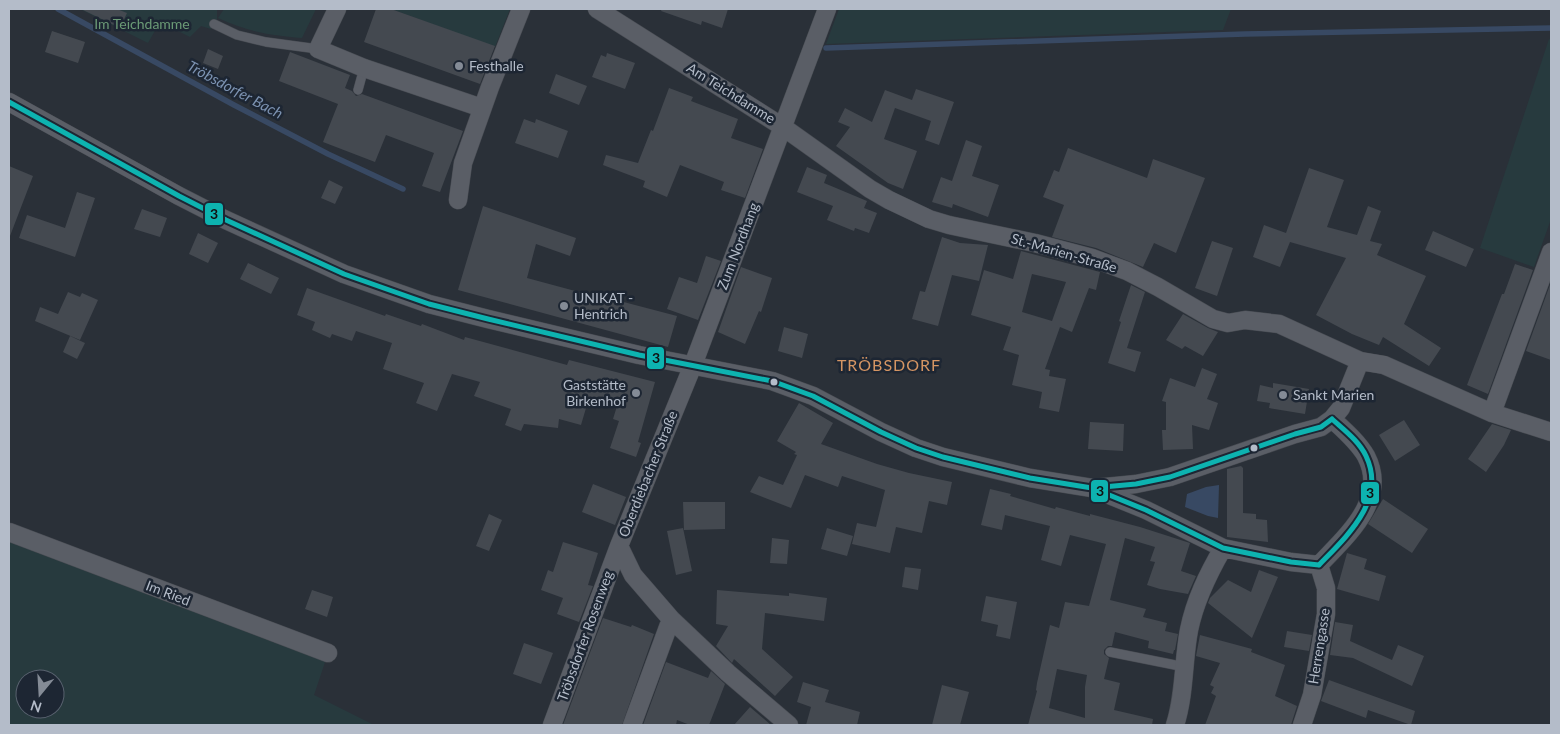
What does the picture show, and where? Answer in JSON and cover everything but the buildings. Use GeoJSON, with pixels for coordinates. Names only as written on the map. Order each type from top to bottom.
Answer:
{"type":"FeatureCollection","features":[{"type":"Feature","properties":{"kind":"street"},"geometry":{"type":"LineString","coordinates":[[337,9],[318,49],[364,68],[482,108]]}},
{"type":"Feature","properties":{"kind":"street"},"geometry":{"type":"LineString","coordinates":[[458,200],[463,163],[482,108],[521,9]]}},
{"type":"Feature","properties":{"kind":"street","name":"Am Teichdamme"},"geometry":{"type":"LineString","coordinates":[[597,9],[783,127],[827,9]]}},
{"type":"Feature","properties":{"kind":"street"},"geometry":{"type":"LineString","coordinates":[[9,102],[226,220],[344,274],[429,304],[488,319],[639,355],[786,386],[813,396],[916,448],[943,457],[1030,478],[1092,488],[1146,510],[1223,548],[1291,562],[1319,565],[1354,528],[1364,512],[1373,480],[1371,468],[1365,455],[1332,419]]}},
{"type":"Feature","properties":{"kind":"street","name":"St.-Marien-Straße"},"geometry":{"type":"LineString","coordinates":[[783,127],[870,190],[929,219],[1092,258],[1158,286],[1212,319],[1228,323],[1245,320],[1279,324],[1360,360],[1384,365],[1492,413],[1551,432]]}},
{"type":"Feature","properties":{"kind":"street","name":"Zum Nordhang"},"geometry":{"type":"LineString","coordinates":[[693,365],[783,127]]}},
{"type":"Feature","properties":{"kind":"street"},"geometry":{"type":"LineString","coordinates":[[1492,413],[1551,252]]}},
{"type":"Feature","properties":{"kind":"street"},"geometry":{"type":"LineString","coordinates":[[1092,488],[1136,484],[1170,477],[1295,434],[1321,427],[1332,419],[1341,408],[1360,360]]}},
{"type":"Feature","properties":{"kind":"street","name":"Oberdiebacher Straße"},"geometry":{"type":"LineString","coordinates":[[693,365],[619,546],[633,575],[671,619],[728,673],[789,725]]}},
{"type":"Feature","properties":{"kind":"street","name":"Im Ried"},"geometry":{"type":"LineString","coordinates":[[9,532],[328,653]]}},
{"type":"Feature","properties":{"kind":"street","name":"Tröbsdorfer Rosenweg"},"geometry":{"type":"LineString","coordinates":[[552,725],[619,546]]}},
{"type":"Feature","properties":{"kind":"street"},"geometry":{"type":"LineString","coordinates":[[1175,725],[1182,694],[1189,631],[1195,606],[1208,575],[1223,548]]}},
{"type":"Feature","properties":{"kind":"street","name":"Herrengasse"},"geometry":{"type":"LineString","coordinates":[[1302,725],[1312,695],[1326,614],[1326,588],[1319,565]]}},
{"type":"Feature","properties":{"kind":"street"},"geometry":{"type":"LineString","coordinates":[[632,725],[671,619]]}},
{"type":"Feature","properties":{"kind":"lane"},"geometry":{"type":"LineString","coordinates":[[214,24],[237,35],[266,42],[318,49]]}},
{"type":"Feature","properties":{"kind":"lane"},"geometry":{"type":"LineString","coordinates":[[358,90],[364,68]]}},
{"type":"Feature","properties":{"kind":"lane"},"geometry":{"type":"LineString","coordinates":[[1110,652],[1185,667]]}},
{"type":"Feature","properties":{"kind":"green space","name":"Im Teichdamme"},"geometry":{"type":"Polygon","coordinates":[[[80,9],[217,9],[217,19],[211,29],[201,26],[190,37],[160,22],[148,43],[80,9]]]}},
{"type":"Feature","properties":{"kind":"green space"},"geometry":{"type":"Polygon","coordinates":[[[224,9],[316,9],[302,38],[259,32],[229,23],[218,18],[224,9]]]}},
{"type":"Feature","properties":{"kind":"green space"},"geometry":{"type":"Polygon","coordinates":[[[391,9],[510,9],[495,47],[391,9]]]}},
{"type":"Feature","properties":{"kind":"green space"},"geometry":{"type":"Polygon","coordinates":[[[839,9],[1231,9],[1223,30],[826,44],[839,9]]]}},
{"type":"Feature","properties":{"kind":"green space"},"geometry":{"type":"Polygon","coordinates":[[[1549,39],[1551,40],[1551,219],[1534,267],[1480,248],[1549,39]]]}},
{"type":"Feature","properties":{"kind":"green space"},"geometry":{"type":"Polygon","coordinates":[[[9,535],[327,656],[314,695],[374,725],[9,725],[9,535]]]}},
{"type":"Feature","properties":{"kind":"water"},"geometry":{"type":"Polygon","coordinates":[[[1219,485],[1218,518],[1185,507],[1187,494],[1206,487],[1219,485]]]}},
{"type":"Feature","properties":{"kind":"waterway","name":"Tröbsdorfer Bach"},"geometry":{"type":"LineString","coordinates":[[58,9],[234,105],[328,154],[403,189]]}},
{"type":"Feature","properties":{"kind":"waterway"},"geometry":{"type":"LineString","coordinates":[[826,48],[1245,34],[1551,28]]}},
{"type":"Feature","properties":{"kind":"transit line","name":"3"},"geometry":{"type":"LineString","coordinates":[[9,102],[179,196],[226,220],[344,274],[429,304],[488,319],[639,355],[772,381],[813,396],[916,448],[943,457],[1030,478],[1092,488],[1146,510],[1223,548],[1291,562],[1319,565]]}},
{"type":"Feature","properties":{"kind":"transit line","name":"3"},"geometry":{"type":"LineString","coordinates":[[1092,488],[1136,484],[1170,477],[1295,434],[1321,427],[1332,419]]}},
{"type":"Feature","properties":{"kind":"transit line","name":"3"},"geometry":{"type":"LineString","coordinates":[[1319,565],[1341,542],[1361,516],[1368,502],[1371,488],[1371,472],[1366,456],[1351,436],[1332,419]]}},
{"type":"Feature","properties":{"kind":"place","name":"Festhalle"},"geometry":{"type":"Point","coordinates":[459,66]}},
{"type":"Feature","properties":{"kind":"place","name":"UNIKAT - Hentrich"},"geometry":{"type":"Point","coordinates":[564,306]}},
{"type":"Feature","properties":{"kind":"place","name":"Gaststätte Birkenhof"},"geometry":{"type":"Point","coordinates":[636,393]}},
{"type":"Feature","properties":{"kind":"place","name":"Sankt Marien"},"geometry":{"type":"Point","coordinates":[1283,395]}},
{"type":"Feature","properties":{"kind":"district","name":"TRÖBSDORF"},"geometry":{"type":"Point","coordinates":[889,365]}}]}
